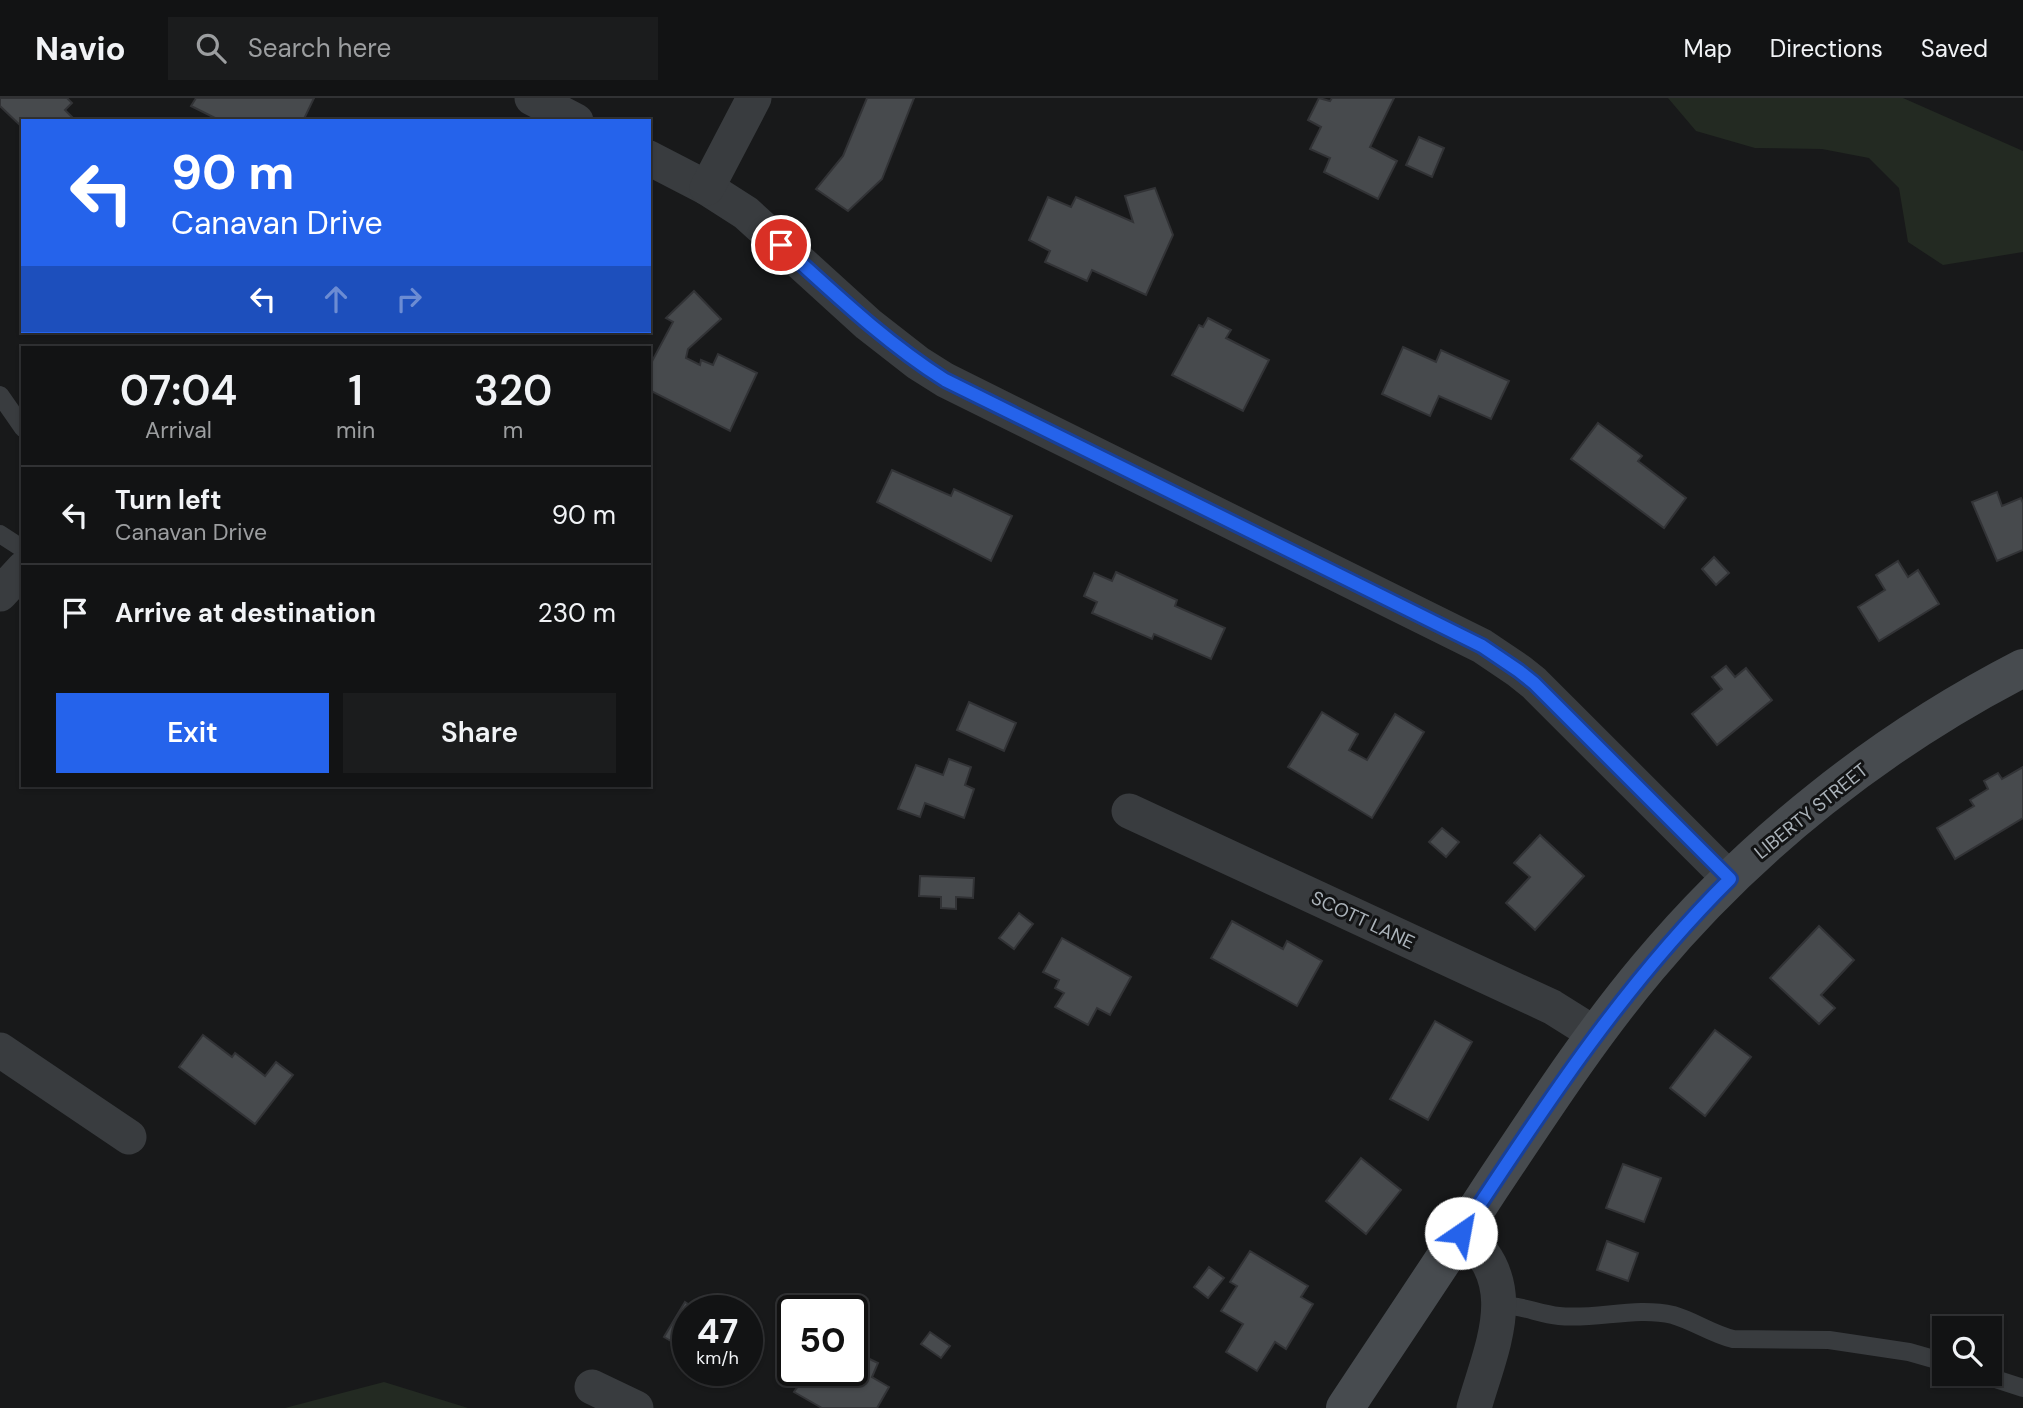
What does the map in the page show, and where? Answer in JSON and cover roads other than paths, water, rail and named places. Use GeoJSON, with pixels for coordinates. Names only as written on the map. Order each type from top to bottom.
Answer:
{"type":"FeatureCollection","features":[{"type":"Feature","properties":{"kind":"main road","name":"LIBERTY STREET"},"geometry":{"type":"LineString","coordinates":[[1345,1408],[1553,1092],[1595,1034],[1678,933],[1780,832],[1840,785],[1940,716],[2023,668]]}},
{"type":"Feature","properties":{"kind":"street"},"geometry":{"type":"LineString","coordinates":[[532,98],[572,119]]}},
{"type":"Feature","properties":{"kind":"street"},"geometry":{"type":"LineString","coordinates":[[707,188],[754,98]]}},
{"type":"Feature","properties":{"kind":"street"},"geometry":{"type":"LineString","coordinates":[[651,160],[707,188],[746,213],[868,324],[918,363],[945,380],[1482,646],[1501,658],[1534,683],[1730,879]]}},
{"type":"Feature","properties":{"kind":"street"},"geometry":{"type":"LineString","coordinates":[[0,594],[21,571]]}},
{"type":"Feature","properties":{"kind":"street","name":"SCOTT LANE"},"geometry":{"type":"LineString","coordinates":[[1129,811],[1552,1007],[1595,1034]]}},
{"type":"Feature","properties":{"kind":"street"},"geometry":{"type":"LineString","coordinates":[[0,1050],[129,1137]]}},
{"type":"Feature","properties":{"kind":"street"},"geometry":{"type":"LineString","coordinates":[[1461,1233],[1474,1242],[1493,1270],[1499,1287],[1500,1305],[1496,1334],[1474,1408]]}},
{"type":"Feature","properties":{"kind":"street"},"geometry":{"type":"LineString","coordinates":[[592,1387],[636,1408]]}},
{"type":"Feature","properties":{"kind":"lane"},"geometry":{"type":"LineString","coordinates":[[0,395],[21,425]]}},
{"type":"Feature","properties":{"kind":"lane"},"geometry":{"type":"LineString","coordinates":[[0,534],[21,548]]}},
{"type":"Feature","properties":{"kind":"lane"},"geometry":{"type":"LineString","coordinates":[[1500,1305],[1513,1305],[1558,1316],[1657,1312],[1688,1320],[1720,1336],[1733,1339],[1829,1340],[1909,1352],[1932,1359]]}},
{"type":"Feature","properties":{"kind":"lane"},"geometry":{"type":"LineString","coordinates":[[2002,1381],[2023,1388]]}}]}
